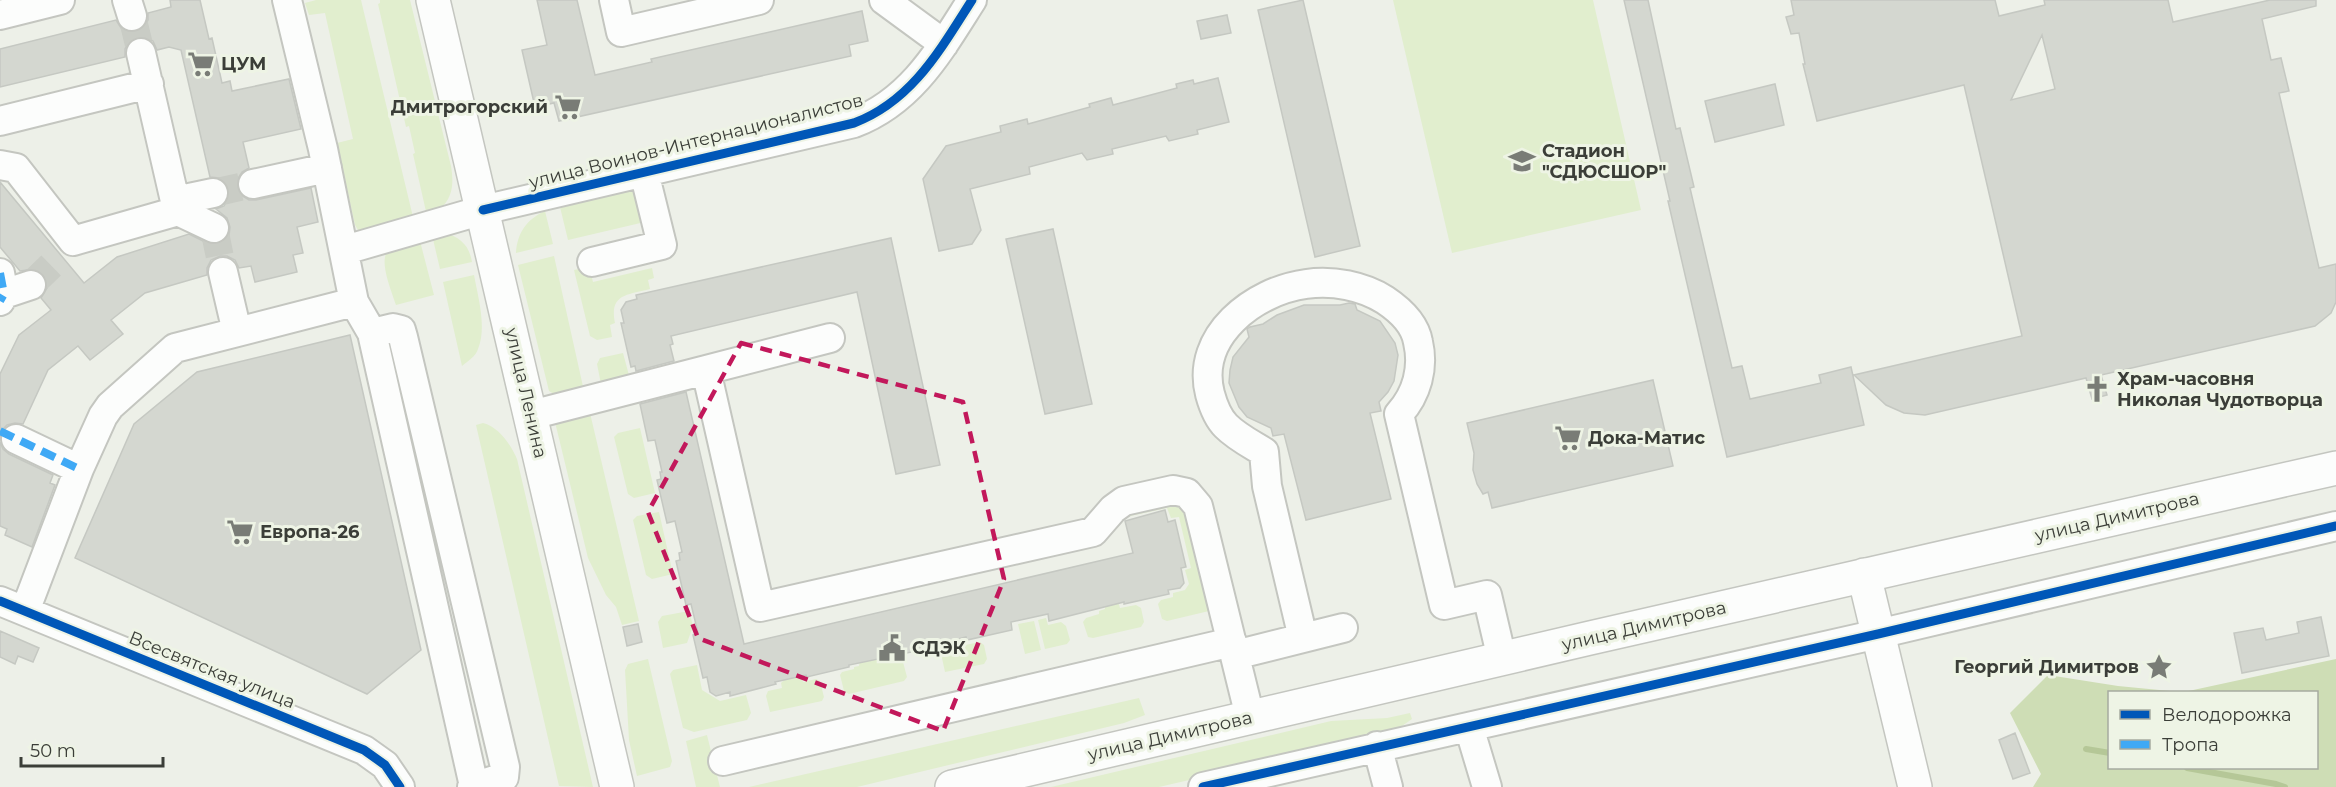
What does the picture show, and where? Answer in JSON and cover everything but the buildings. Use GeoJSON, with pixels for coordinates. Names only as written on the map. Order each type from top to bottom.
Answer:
{"type":"FeatureCollection","features":[{"type":"Feature","properties":{"kind":"main road","name":"улица Ленина"},"geometry":{"type":"LineString","coordinates":[[433,0],[617,787]]}},
{"type":"Feature","properties":{"kind":"main road","name":"улица Димитрова"},"geometry":{"type":"LineString","coordinates":[[952,787],[2336,468]]}},
{"type":"Feature","properties":{"kind":"main road"},"geometry":{"type":"LineString","coordinates":[[1864,575],[1915,787]]}},
{"type":"Feature","properties":{"kind":"street"},"geometry":{"type":"LineString","coordinates":[[0,15],[60,0]]}},
{"type":"Feature","properties":{"kind":"street"},"geometry":{"type":"LineString","coordinates":[[287,0],[327,168],[354,302],[372,333],[393,328],[401,330],[404,337],[505,767],[504,777],[473,787]]}},
{"type":"Feature","properties":{"kind":"street"},"geometry":{"type":"LineString","coordinates":[[614,0],[621,32],[759,0]]}},
{"type":"Feature","properties":{"kind":"street"},"geometry":{"type":"LineString","coordinates":[[884,0],[944,44]]}},
{"type":"Feature","properties":{"kind":"street","name":"улица Воинов-Интернационалистов"},"geometry":{"type":"LineString","coordinates":[[345,250],[483,210],[842,126],[871,117],[893,103],[912,86],[944,44],[972,0]]}},
{"type":"Feature","properties":{"kind":"street"},"geometry":{"type":"LineString","coordinates":[[141,53],[176,206],[214,228]]}},
{"type":"Feature","properties":{"kind":"street"},"geometry":{"type":"LineString","coordinates":[[0,121],[149,84]]}},
{"type":"Feature","properties":{"kind":"street"},"geometry":{"type":"LineString","coordinates":[[0,165],[16,168],[67,249],[213,193]]}},
{"type":"Feature","properties":{"kind":"street"},"geometry":{"type":"LineString","coordinates":[[253,184],[327,168]]}},
{"type":"Feature","properties":{"kind":"street"},"geometry":{"type":"LineString","coordinates":[[592,262],[662,245],[644,172]]}},
{"type":"Feature","properties":{"kind":"street"},"geometry":{"type":"LineString","coordinates":[[223,272],[237,332]]}},
{"type":"Feature","properties":{"kind":"street"},"geometry":{"type":"LineString","coordinates":[[1303,638],[1267,486],[1264,452],[1225,425],[1213,406],[1206,369],[1223,329],[1238,313],[1260,300],[1282,290],[1306,284],[1353,286],[1378,295],[1400,309],[1418,338],[1421,356],[1420,374],[1414,392],[1399,414],[1444,605],[1487,595],[1502,659]]}},
{"type":"Feature","properties":{"kind":"street"},"geometry":{"type":"LineString","coordinates":[[1,289],[31,285]]}},
{"type":"Feature","properties":{"kind":"street"},"geometry":{"type":"LineString","coordinates":[[13,606],[103,416],[110,406],[175,348],[354,302]]}},
{"type":"Feature","properties":{"kind":"street"},"geometry":{"type":"LineString","coordinates":[[531,415],[644,384],[830,338]]}},
{"type":"Feature","properties":{"kind":"street"},"geometry":{"type":"LineString","coordinates":[[706,370],[760,607],[1093,532],[1113,509],[1124,501],[1173,490],[1187,493],[1198,506],[1250,717]]}},
{"type":"Feature","properties":{"kind":"street"},"geometry":{"type":"LineString","coordinates":[[16,439],[79,469]]}},
{"type":"Feature","properties":{"kind":"street"},"geometry":{"type":"LineString","coordinates":[[1203,787],[1878,634],[2336,526]]}},
{"type":"Feature","properties":{"kind":"street","name":"Всесвятская улица"},"geometry":{"type":"LineString","coordinates":[[13,606],[364,750],[385,765],[400,787]]}},
{"type":"Feature","properties":{"kind":"street"},"geometry":{"type":"LineString","coordinates":[[723,761],[1234,648],[1303,638],[1343,628]]}},
{"type":"Feature","properties":{"kind":"street"},"geometry":{"type":"LineString","coordinates":[[1469,727],[1487,787]]}},
{"type":"Feature","properties":{"kind":"street"},"geometry":{"type":"LineString","coordinates":[[1377,746],[1388,787]]}},
{"type":"Feature","properties":{"kind":"highlighted area"},"geometry":{"type":"Polygon","coordinates":[[[741,343],[963,402],[1004,579],[943,731],[698,638],[648,512],[741,343]]]}},
{"type":"Feature","properties":{"kind":"green space"},"geometry":{"type":"Polygon","coordinates":[[[316,0],[361,0],[413,217],[362,231],[358,230],[355,225],[337,143],[353,139],[325,13],[309,15],[305,3],[316,0]]]}},
{"type":"Feature","properties":{"kind":"green space"},"geometry":{"type":"Polygon","coordinates":[[[380,0],[410,0],[451,166],[450,196],[441,208],[427,216],[409,126],[406,127],[378,4],[380,0]]]}},
{"type":"Feature","properties":{"kind":"green space"},"geometry":{"type":"Polygon","coordinates":[[[1393,0],[1593,0],[1641,210],[1452,253],[1393,0]]]}},
{"type":"Feature","properties":{"kind":"green space"},"geometry":{"type":"Polygon","coordinates":[[[640,187],[649,221],[568,240],[560,207],[640,187]]]}},
{"type":"Feature","properties":{"kind":"green space"},"geometry":{"type":"Polygon","coordinates":[[[545,211],[553,244],[516,253],[518,239],[524,228],[533,218],[545,211]]]}},
{"type":"Feature","properties":{"kind":"green space"},"geometry":{"type":"Polygon","coordinates":[[[444,232],[463,243],[469,251],[472,262],[440,269],[432,235],[444,232]]]}},
{"type":"Feature","properties":{"kind":"green space"},"geometry":{"type":"Polygon","coordinates":[[[420,241],[434,295],[396,305],[386,274],[387,252],[398,246],[420,241]]]}},
{"type":"Feature","properties":{"kind":"green space"},"geometry":{"type":"Polygon","coordinates":[[[554,256],[584,391],[559,397],[549,391],[518,265],[554,256]]]}},
{"type":"Feature","properties":{"kind":"green space"},"geometry":{"type":"Polygon","coordinates":[[[589,267],[593,282],[652,268],[654,278],[648,280],[650,289],[627,295],[617,301],[614,313],[615,323],[610,325],[612,337],[597,340],[590,336],[574,270],[589,267]]]}},
{"type":"Feature","properties":{"kind":"green space"},"geometry":{"type":"Polygon","coordinates":[[[474,275],[481,312],[481,340],[476,354],[462,366],[443,282],[474,275]]]}},
{"type":"Feature","properties":{"kind":"green space"},"geometry":{"type":"Polygon","coordinates":[[[623,353],[630,379],[601,384],[597,364],[600,358],[623,353]]]}},
{"type":"Feature","properties":{"kind":"green space"},"geometry":{"type":"Polygon","coordinates":[[[590,413],[639,621],[622,625],[616,607],[606,595],[588,558],[555,422],[590,413]]]}},
{"type":"Feature","properties":{"kind":"green space"},"geometry":{"type":"Polygon","coordinates":[[[483,423],[494,428],[504,437],[517,459],[593,787],[559,786],[476,425],[483,423]]]}},
{"type":"Feature","properties":{"kind":"green space"},"geometry":{"type":"Polygon","coordinates":[[[640,428],[655,493],[634,498],[628,494],[614,437],[618,433],[640,428]]]}},
{"type":"Feature","properties":{"kind":"green space"},"geometry":{"type":"Polygon","coordinates":[[[1184,502],[1211,606],[1209,611],[1167,621],[1162,619],[1158,604],[1161,600],[1173,597],[1173,593],[1185,590],[1189,584],[1185,570],[1191,568],[1179,517],[1171,518],[1167,508],[1126,517],[1128,510],[1184,502]]]}},
{"type":"Feature","properties":{"kind":"green space"},"geometry":{"type":"Polygon","coordinates":[[[659,512],[673,574],[652,579],[646,575],[633,520],[637,516],[659,512]]]}},
{"type":"Feature","properties":{"kind":"green space"},"geometry":{"type":"Polygon","coordinates":[[[1118,601],[1120,608],[1136,605],[1141,608],[1144,622],[1141,627],[1093,638],[1088,637],[1083,622],[1086,618],[1099,614],[1099,611],[1105,609],[1105,604],[1118,601]]]}},
{"type":"Feature","properties":{"kind":"green space"},"geometry":{"type":"Polygon","coordinates":[[[689,611],[693,626],[687,643],[663,648],[658,622],[662,616],[689,611]]]}},
{"type":"Feature","properties":{"kind":"green space"},"geometry":{"type":"Polygon","coordinates":[[[1046,618],[1048,625],[1061,622],[1066,626],[1070,640],[1067,644],[1045,649],[1038,620],[1046,618]]]}},
{"type":"Feature","properties":{"kind":"green space"},"geometry":{"type":"Polygon","coordinates":[[[1034,621],[1041,650],[1025,654],[1018,624],[1034,621]]]}},
{"type":"Feature","properties":{"kind":"green space"},"geometry":{"type":"Polygon","coordinates":[[[962,637],[965,645],[980,642],[984,645],[987,659],[984,664],[945,672],[940,649],[946,640],[962,637]]]}},
{"type":"Feature","properties":{"kind":"green space"},"geometry":{"type":"Polygon","coordinates":[[[883,655],[885,663],[898,660],[903,662],[907,677],[904,681],[849,694],[844,691],[840,675],[842,672],[859,666],[860,660],[883,655]]]}},
{"type":"Feature","properties":{"kind":"green space"},"geometry":{"type":"Polygon","coordinates":[[[648,659],[672,761],[670,767],[637,776],[629,740],[625,670],[628,664],[648,659]]]}},
{"type":"Feature","properties":{"kind":"green space"},"geometry":{"type":"Polygon","coordinates":[[[2336,659],[2336,787],[2033,787],[2041,774],[2010,713],[2048,675],[2170,691],[2108,691],[2108,769],[2318,769],[2318,691],[2189,691],[2336,659]]]}},
{"type":"Feature","properties":{"kind":"green space"},"geometry":{"type":"Polygon","coordinates":[[[697,665],[702,690],[720,701],[746,695],[751,713],[747,720],[694,732],[683,728],[670,674],[673,670],[697,665]]]}},
{"type":"Feature","properties":{"kind":"green space"},"geometry":{"type":"Polygon","coordinates":[[[801,676],[803,682],[816,679],[820,681],[824,697],[822,701],[770,712],[766,696],[768,691],[782,688],[781,683],[785,679],[801,676]]]}},
{"type":"Feature","properties":{"kind":"green space"},"geometry":{"type":"Polygon","coordinates":[[[1139,698],[1145,715],[1124,723],[857,787],[749,787],[1139,698]]]}},
{"type":"Feature","properties":{"kind":"green space"},"geometry":{"type":"Polygon","coordinates":[[[1410,713],[1412,719],[1392,733],[1159,787],[1051,787],[1331,721],[1387,718],[1410,713]]]}},
{"type":"Feature","properties":{"kind":"green space"},"geometry":{"type":"Polygon","coordinates":[[[707,735],[720,787],[696,787],[686,741],[707,735]]]}},
{"type":"Feature","properties":{"kind":"waterway"},"geometry":{"type":"LineString","coordinates":[[2086,749],[2108,753]]}},
{"type":"Feature","properties":{"kind":"waterway"},"geometry":{"type":"LineString","coordinates":[[2193,769],[2285,787]]}},
{"type":"Feature","properties":{"kind":"tunnel"},"geometry":{"type":"LineString","coordinates":[[132,16],[141,53]]}},
{"type":"Feature","properties":{"kind":"tunnel"},"geometry":{"type":"LineString","coordinates":[[213,193],[253,184]]}},
{"type":"Feature","properties":{"kind":"tunnel"},"geometry":{"type":"LineString","coordinates":[[214,228],[223,272]]}},
{"type":"Feature","properties":{"kind":"tunnel"},"geometry":{"type":"LineString","coordinates":[[31,285],[61,256]]}},
{"type":"Feature","properties":{"kind":"marked path"},"geometry":{"type":"LineString","coordinates":[[0,273],[4,294],[0,301]]}},
{"type":"Feature","properties":{"kind":"marked path"},"geometry":{"type":"LineString","coordinates":[[0,431],[79,469]]}},
{"type":"Feature","properties":{"kind":"cycle path"},"geometry":{"type":"LineString","coordinates":[[483,210],[854,123],[892,102],[908,88],[936,55],[972,0]]}},
{"type":"Feature","properties":{"kind":"cycle path"},"geometry":{"type":"LineString","coordinates":[[1203,787],[1878,634],[2336,526]]}},
{"type":"Feature","properties":{"kind":"cycle path"},"geometry":{"type":"LineString","coordinates":[[0,601],[364,750],[385,765],[400,787]]}},
{"type":"Feature","properties":{"kind":"place","name":"ЦУМ"},"geometry":{"type":"Point","coordinates":[201,64]}},
{"type":"Feature","properties":{"kind":"place","name":"Дмитрогорский"},"geometry":{"type":"Point","coordinates":[568,107]}},
{"type":"Feature","properties":{"kind":"place","name":"Стадион \"СДЮСШОР\""},"geometry":{"type":"Point","coordinates":[1522,161]}},
{"type":"Feature","properties":{"kind":"place","name":"Храм-часовня Николая Чудотворца"},"geometry":{"type":"Point","coordinates":[2097,389]}},
{"type":"Feature","properties":{"kind":"place","name":"Дока-Матис"},"geometry":{"type":"Point","coordinates":[1568,438]}},
{"type":"Feature","properties":{"kind":"place","name":"Европа-26"},"geometry":{"type":"Point","coordinates":[240,532]}},
{"type":"Feature","properties":{"kind":"place","name":"СДЭК"},"geometry":{"type":"Point","coordinates":[892,648]}},
{"type":"Feature","properties":{"kind":"place","name":"Георгий Димитров"},"geometry":{"type":"Point","coordinates":[2159,667]}}]}
